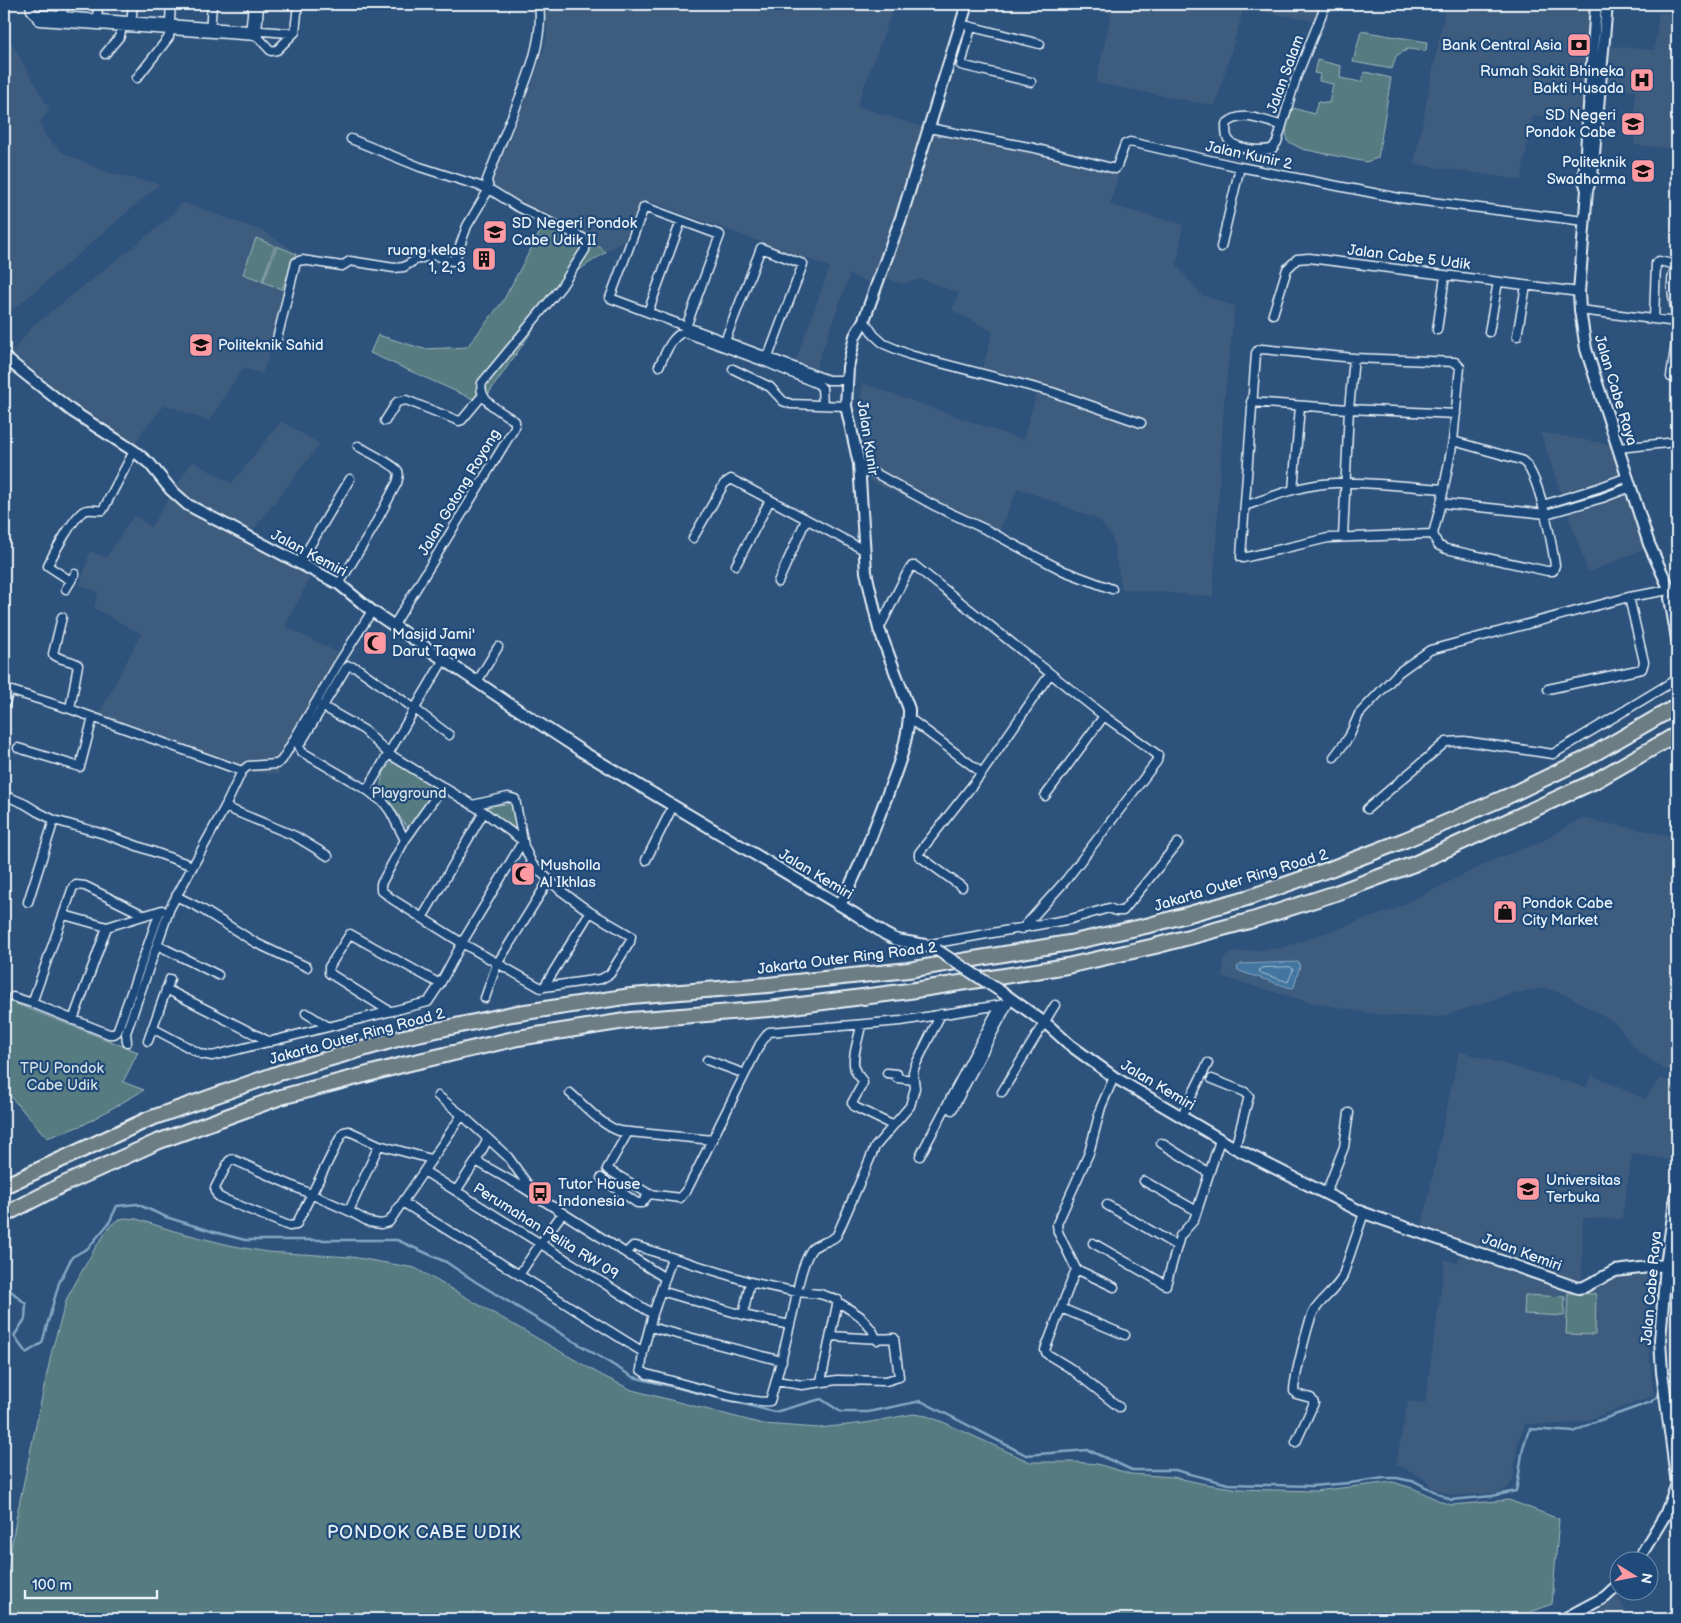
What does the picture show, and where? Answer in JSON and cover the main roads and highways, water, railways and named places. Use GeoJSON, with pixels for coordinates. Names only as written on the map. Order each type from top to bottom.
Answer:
{"type":"FeatureCollection","features":[{"type":"Feature","properties":{"kind":"highway","name":"Jakarta Outer Ring Road 2"},"geometry":{"type":"LineString","coordinates":[[4,1186],[149,1119],[279,1073],[404,1037],[512,1014],[631,996],[918,968],[1069,943],[1150,925],[1246,898],[1330,869],[1405,840],[1506,797],[1585,759],[1677,706]]}},
{"type":"Feature","properties":{"kind":"highway"},"geometry":{"type":"LineString","coordinates":[[4,1215],[62,1185],[157,1142],[281,1097],[406,1064],[518,1038],[631,1020],[769,1009],[909,991],[1067,966],[1155,946],[1249,921],[1336,893],[1414,864],[1595,781],[1677,734]]}},
{"type":"Feature","properties":{"kind":"water"},"geometry":{"type":"Polygon","coordinates":[[[1298,962],[1300,966],[1294,987],[1291,988],[1242,972],[1237,967],[1241,964],[1298,962]]]}},
{"type":"Feature","properties":{"kind":"waterway"},"geometry":{"type":"LineString","coordinates":[[4,1285],[26,1304],[25,1319],[14,1336],[26,1353],[42,1343],[59,1283],[72,1257],[88,1248],[109,1223],[117,1206],[137,1204],[166,1217],[245,1240],[397,1240],[446,1262],[633,1377],[775,1412],[821,1399],[841,1412],[868,1412],[921,1401],[1026,1455],[1088,1450],[1132,1470],[1175,1470],[1228,1484],[1311,1486],[1397,1478],[1416,1482],[1451,1500],[1492,1496],[1516,1491],[1522,1451],[1530,1429],[1574,1432],[1592,1423],[1651,1402],[1661,1393]]}},
{"type":"Feature","properties":{"kind":"waterway"},"geometry":{"type":"LineString","coordinates":[[1667,1384],[1670,1380],[1677,1377]]}},
{"type":"Feature","properties":{"kind":"place","name":"Bank Central Asia"},"geometry":{"type":"Point","coordinates":[1579,45]}},
{"type":"Feature","properties":{"kind":"place","name":"Rumah Sakit Bhineka Bakti Husada"},"geometry":{"type":"Point","coordinates":[1642,80]}},
{"type":"Feature","properties":{"kind":"place","name":"SD Negeri Pondok Cabe"},"geometry":{"type":"Point","coordinates":[1633,124]}},
{"type":"Feature","properties":{"kind":"place","name":"Politeknik Swadharma"},"geometry":{"type":"Point","coordinates":[1643,171]}},
{"type":"Feature","properties":{"kind":"place","name":"SD Negeri Pondok Cabe Udik II"},"geometry":{"type":"Point","coordinates":[495,232]}},
{"type":"Feature","properties":{"kind":"place","name":"ruang kelas 1, 2, 3"},"geometry":{"type":"Point","coordinates":[484,259]}},
{"type":"Feature","properties":{"kind":"place","name":"Politeknik Sahid"},"geometry":{"type":"Point","coordinates":[201,345]}},
{"type":"Feature","properties":{"kind":"place","name":"Masjid Jami' Darut Taqwa"},"geometry":{"type":"Point","coordinates":[375,643]}},
{"type":"Feature","properties":{"kind":"place","name":"Musholla Al Ikhlas"},"geometry":{"type":"Point","coordinates":[523,874]}},
{"type":"Feature","properties":{"kind":"place","name":"Pondok Cabe City Market"},"geometry":{"type":"Point","coordinates":[1505,912]}},
{"type":"Feature","properties":{"kind":"place","name":"Universitas Terbuka"},"geometry":{"type":"Point","coordinates":[1528,1189]}},
{"type":"Feature","properties":{"kind":"place","name":"Tutor House Indonesia"},"geometry":{"type":"Point","coordinates":[540,1193]}},
{"type":"Feature","properties":{"kind":"district","name":"PONDOK CABE UDIK"},"geometry":{"type":"Point","coordinates":[424,1532]}},
{"type":"Feature","properties":{"kind":"park label","name":"Playground"},"geometry":{"type":"Point","coordinates":[409,793]}},
{"type":"Feature","properties":{"kind":"park label","name":"TPU Pondok Cabe Udik"},"geometry":{"type":"Point","coordinates":[62,1076]}}]}
